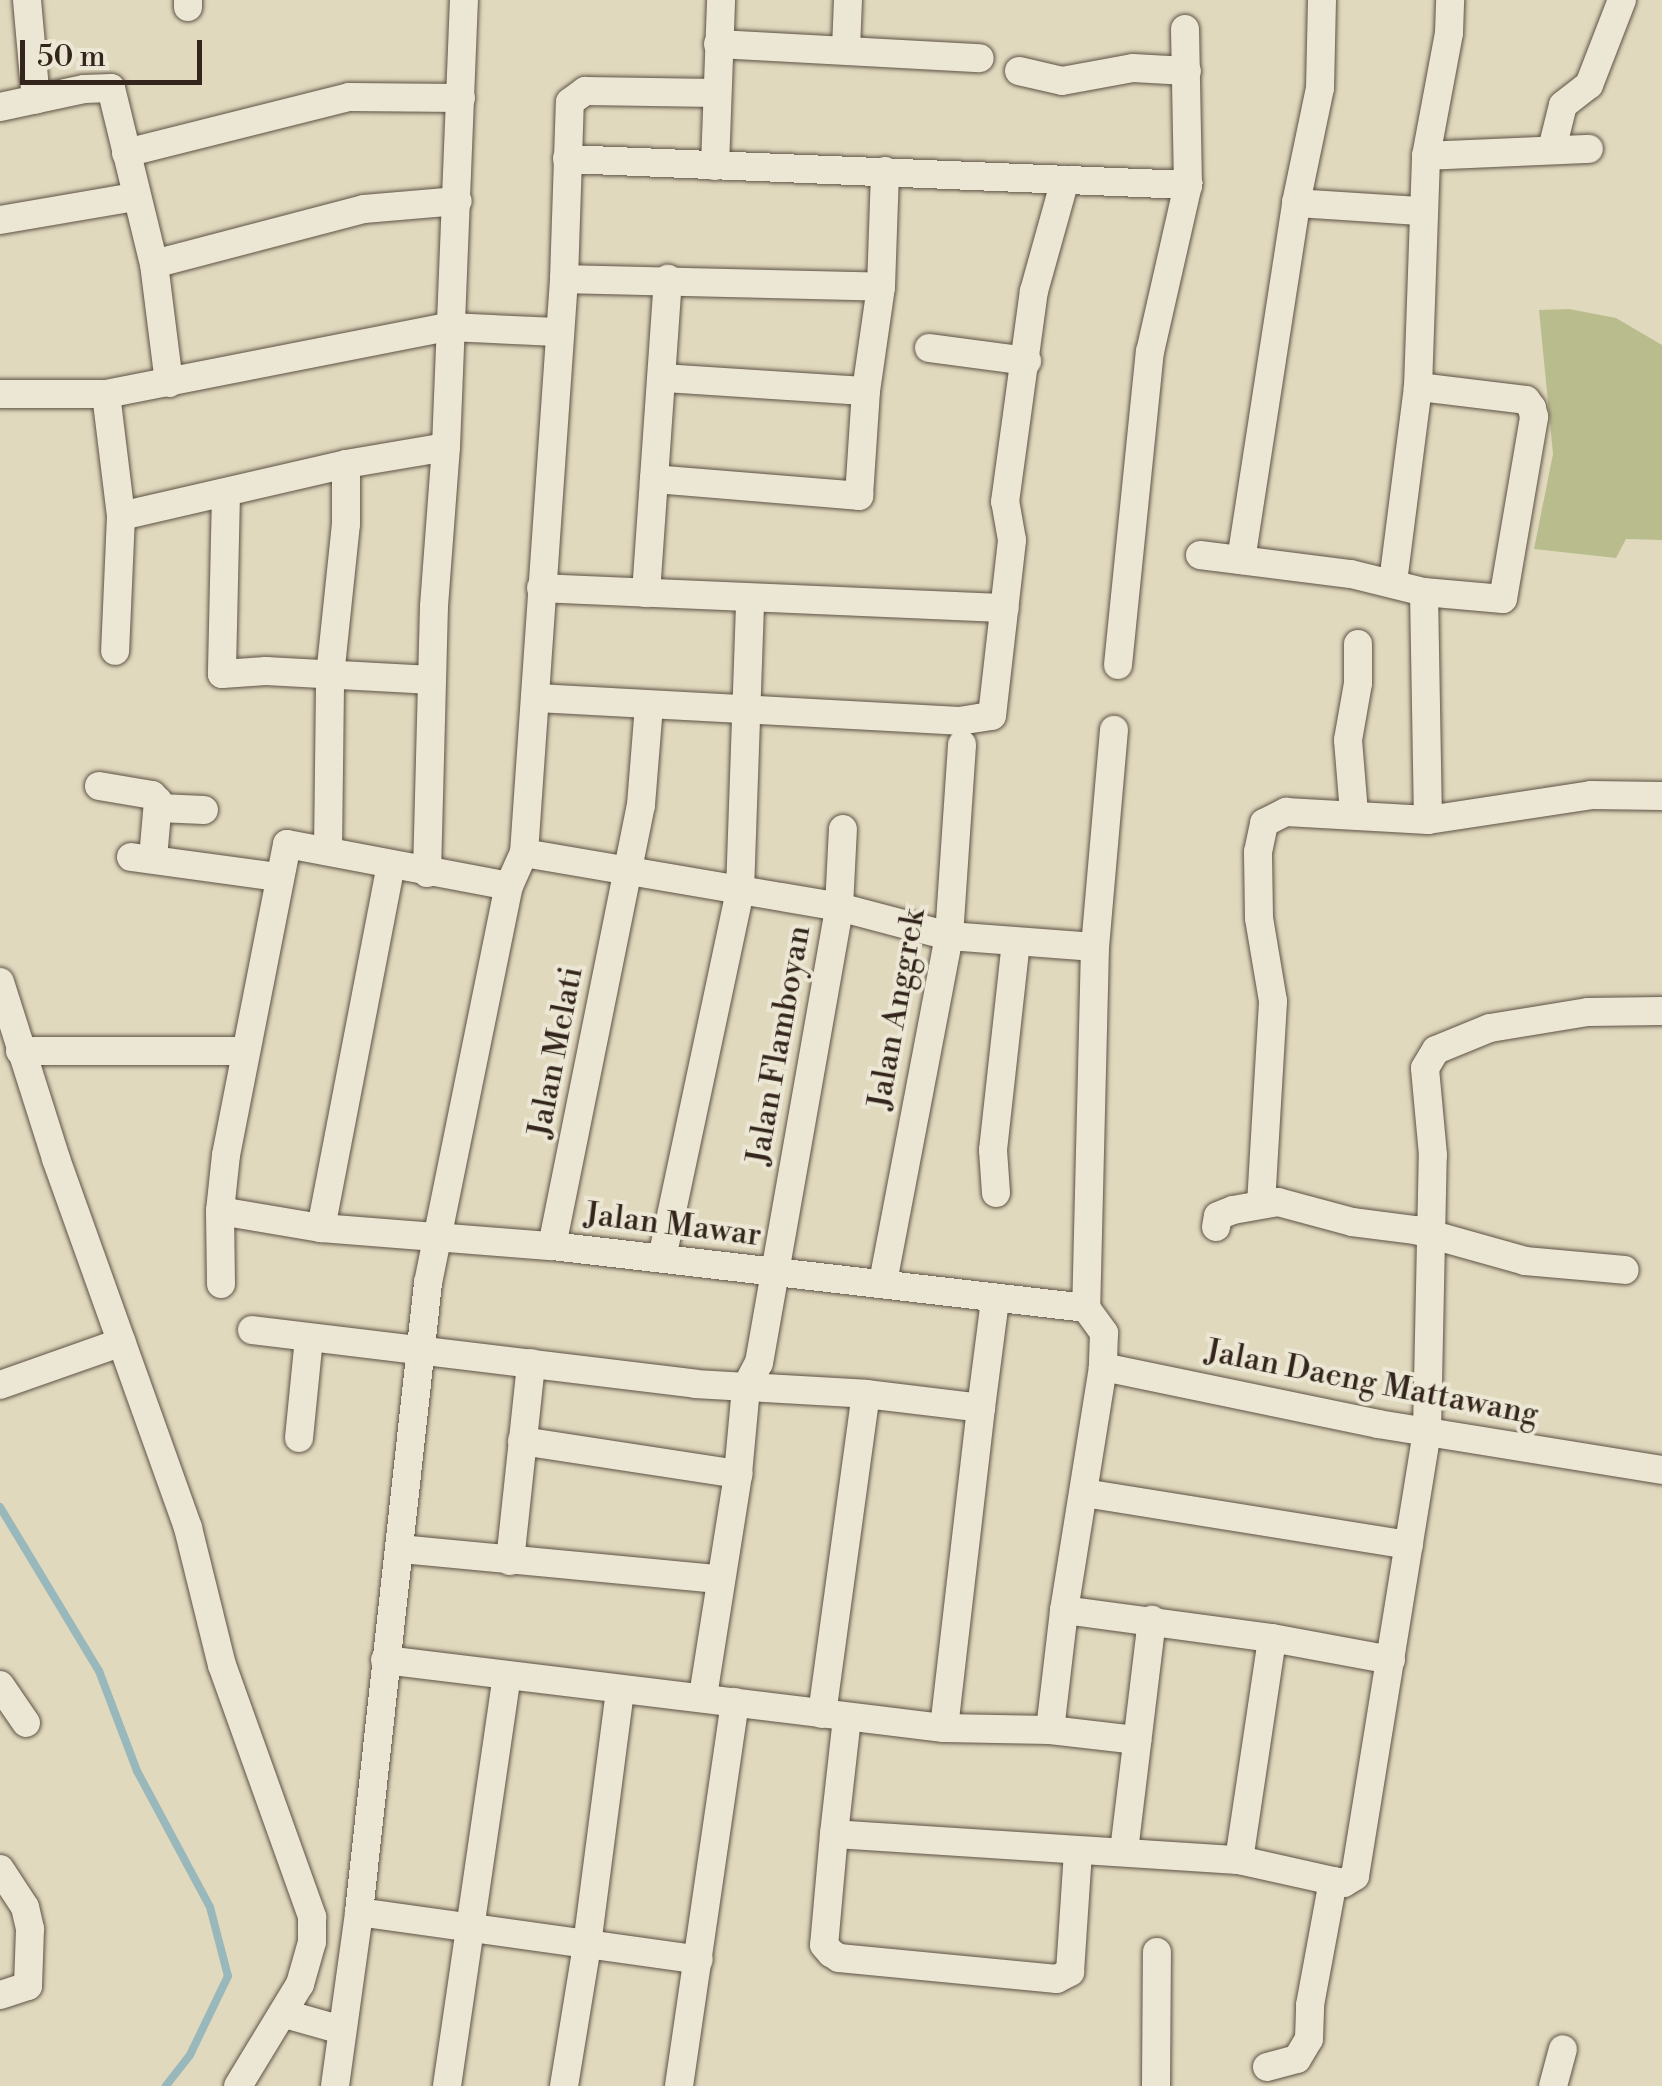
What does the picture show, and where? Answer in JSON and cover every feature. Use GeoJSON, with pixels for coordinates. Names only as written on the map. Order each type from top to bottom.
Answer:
{"type":"FeatureCollection","features":[{"type":"Feature","properties":{"kind":"street"},"geometry":{"type":"LineString","coordinates":[[27,0],[36,100]]}},
{"type":"Feature","properties":{"kind":"street"},"geometry":{"type":"LineString","coordinates":[[426,873],[464,0]]}},
{"type":"Feature","properties":{"kind":"street"},"geometry":{"type":"LineString","coordinates":[[715,166],[721,0]]}},
{"type":"Feature","properties":{"kind":"street"},"geometry":{"type":"LineString","coordinates":[[846,49],[848,0]]}},
{"type":"Feature","properties":{"kind":"street"},"geometry":{"type":"LineString","coordinates":[[1241,560],[1296,203],[1320,88],[1322,0]]}},
{"type":"Feature","properties":{"kind":"street"},"geometry":{"type":"LineString","coordinates":[[1394,582],[1418,387],[1421,212],[1426,156],[1449,33],[1450,0]]}},
{"type":"Feature","properties":{"kind":"street"},"geometry":{"type":"LineString","coordinates":[[1552,149],[1564,105],[1589,85],[1622,0]]}},
{"type":"Feature","properties":{"kind":"street"},"geometry":{"type":"LineString","coordinates":[[1118,665],[1150,352],[1188,185],[1185,29]]}},
{"type":"Feature","properties":{"kind":"street"},"geometry":{"type":"LineString","coordinates":[[718,44],[980,58]]}},
{"type":"Feature","properties":{"kind":"street"},"geometry":{"type":"LineString","coordinates":[[1019,71],[1062,80],[1133,68],[1186,70]]}},
{"type":"Feature","properties":{"kind":"street"},"geometry":{"type":"LineString","coordinates":[[0,107],[109,88],[154,264],[169,383]]}},
{"type":"Feature","properties":{"kind":"street"},"geometry":{"type":"LineString","coordinates":[[335,2086],[438,1235],[509,886],[524,853],[557,332],[564,279],[570,102],[575,94],[717,93]]}},
{"type":"Feature","properties":{"kind":"street"},"geometry":{"type":"LineString","coordinates":[[126,153],[349,97],[461,98]]}},
{"type":"Feature","properties":{"kind":"street"},"geometry":{"type":"LineString","coordinates":[[1426,156],[1588,149]]}},
{"type":"Feature","properties":{"kind":"street"},"geometry":{"type":"LineString","coordinates":[[567,159],[1188,185]]}},
{"type":"Feature","properties":{"kind":"street"},"geometry":{"type":"LineString","coordinates":[[654,479],[859,496],[866,391],[881,288],[884,171]]}},
{"type":"Feature","properties":{"kind":"street"},"geometry":{"type":"LineString","coordinates":[[536,698],[984,721],[992,716],[1012,540],[1005,502],[1034,291],[1065,180]]}},
{"type":"Feature","properties":{"kind":"street"},"geometry":{"type":"LineString","coordinates":[[0,220],[135,196]]}},
{"type":"Feature","properties":{"kind":"street"},"geometry":{"type":"LineString","coordinates":[[154,264],[364,208],[458,201]]}},
{"type":"Feature","properties":{"kind":"street"},"geometry":{"type":"LineString","coordinates":[[1296,203],[1421,212]]}},
{"type":"Feature","properties":{"kind":"street"},"geometry":{"type":"LineString","coordinates":[[564,279],[881,288]]}},
{"type":"Feature","properties":{"kind":"street"},"geometry":{"type":"LineString","coordinates":[[646,593],[668,280]]}},
{"type":"Feature","properties":{"kind":"street"},"geometry":{"type":"LineString","coordinates":[[0,394],[106,394],[449,327],[557,332]]}},
{"type":"Feature","properties":{"kind":"street"},"geometry":{"type":"LineString","coordinates":[[929,348],[1026,361]]}},
{"type":"Feature","properties":{"kind":"street"},"geometry":{"type":"LineString","coordinates":[[664,378],[866,391]]}},
{"type":"Feature","properties":{"kind":"street"},"geometry":{"type":"LineString","coordinates":[[1200,555],[1394,582],[1424,592],[1502,600],[1534,418],[1526,400],[1418,387]]}},
{"type":"Feature","properties":{"kind":"street"},"geometry":{"type":"LineString","coordinates":[[106,394],[121,516],[115,651]]}},
{"type":"Feature","properties":{"kind":"street"},"geometry":{"type":"LineString","coordinates":[[121,516],[346,464],[446,447]]}},
{"type":"Feature","properties":{"kind":"street"},"geometry":{"type":"LineString","coordinates":[[328,850],[330,676],[346,524],[346,464]]}},
{"type":"Feature","properties":{"kind":"street"},"geometry":{"type":"LineString","coordinates":[[226,494],[222,674],[266,671],[432,680]]}},
{"type":"Feature","properties":{"kind":"street"},"geometry":{"type":"LineString","coordinates":[[541,588],[1004,608]]}},
{"type":"Feature","properties":{"kind":"street"},"geometry":{"type":"LineString","coordinates":[[1424,592],[1428,820]]}},
{"type":"Feature","properties":{"kind":"street"},"geometry":{"type":"LineString","coordinates":[[662,1258],[740,891],[750,598]]}},
{"type":"Feature","properties":{"kind":"street"},"geometry":{"type":"LineString","coordinates":[[1354,813],[1348,740],[1358,684],[1358,644]]}},
{"type":"Feature","properties":{"kind":"street","name":"Jalan Melati"},"geometry":{"type":"LineString","coordinates":[[552,1246],[642,805],[649,706]]}},
{"type":"Feature","properties":{"kind":"street"},"geometry":{"type":"LineString","coordinates":[[1050,1730],[1064,1610],[1104,1367],[1104,1333],[1086,1308],[1096,948],[1114,730]]}},
{"type":"Feature","properties":{"kind":"street","name":"Jalan Anggrek"},"geometry":{"type":"LineString","coordinates":[[883,1282],[949,936],[962,744]]}},
{"type":"Feature","properties":{"kind":"street"},"geometry":{"type":"LineString","coordinates":[[100,786],[152,795],[160,808]]}},
{"type":"Feature","properties":{"kind":"street"},"geometry":{"type":"LineString","coordinates":[[1261,1204],[1272,1001],[1259,918],[1260,830],[1274,814],[1354,813],[1428,820],[1590,795],[1662,796]]}},
{"type":"Feature","properties":{"kind":"street"},"geometry":{"type":"LineString","coordinates":[[160,808],[142,858],[277,878]]}},
{"type":"Feature","properties":{"kind":"street"},"geometry":{"type":"LineString","coordinates":[[160,808],[204,810]]}},
{"type":"Feature","properties":{"kind":"street","name":"Jalan Flamboyan"},"geometry":{"type":"LineString","coordinates":[[703,1696],[718,1579],[738,1474],[746,1387],[759,1363],[840,908],[844,829]]}},
{"type":"Feature","properties":{"kind":"street"},"geometry":{"type":"LineString","coordinates":[[222,1284],[220,1210],[244,1051],[286,844],[509,886]]}},
{"type":"Feature","properties":{"kind":"street"},"geometry":{"type":"LineString","coordinates":[[524,853],[840,908],[949,936],[1096,948]]}},
{"type":"Feature","properties":{"kind":"street"},"geometry":{"type":"LineString","coordinates":[[321,1228],[391,865]]}},
{"type":"Feature","properties":{"kind":"street"},"geometry":{"type":"LineString","coordinates":[[996,1194],[994,1150],[1016,942]]}},
{"type":"Feature","properties":{"kind":"street"},"geometry":{"type":"LineString","coordinates":[[0,982],[20,1051],[188,1528],[222,1665],[273,1813],[306,1892],[312,1942],[307,1967],[284,2014],[238,2086]]}},
{"type":"Feature","properties":{"kind":"street"},"geometry":{"type":"LineString","coordinates":[[834,1834],[1239,1860],[1344,1882],[1357,1873],[1427,1430],[1432,1155],[1425,1068],[1436,1050],[1490,1028],[1588,1012],[1662,1011]]}},
{"type":"Feature","properties":{"kind":"street"},"geometry":{"type":"LineString","coordinates":[[20,1051],[244,1051]]}},
{"type":"Feature","properties":{"kind":"street"},"geometry":{"type":"LineString","coordinates":[[1216,1227],[1218,1216],[1261,1204],[1300,1206],[1352,1222],[1431,1235],[1525,1261],[1626,1270]]}},
{"type":"Feature","properties":{"kind":"street","name":"Jalan Mawar"},"geometry":{"type":"LineString","coordinates":[[220,1210],[321,1228],[552,1246],[1086,1308]]}},
{"type":"Feature","properties":{"kind":"street"},"geometry":{"type":"LineString","coordinates":[[944,1728],[995,1300]]}},
{"type":"Feature","properties":{"kind":"street"},"geometry":{"type":"LineString","coordinates":[[252,1330],[746,1387],[866,1394],[981,1408]]}},
{"type":"Feature","properties":{"kind":"street"},"geometry":{"type":"LineString","coordinates":[[299,1438],[310,1338]]}},
{"type":"Feature","properties":{"kind":"street"},"geometry":{"type":"LineString","coordinates":[[0,1385],[122,1342]]}},
{"type":"Feature","properties":{"kind":"street"},"geometry":{"type":"LineString","coordinates":[[510,1561],[530,1363]]}},
{"type":"Feature","properties":{"kind":"street","name":"Jalan Daeng Mattawang"},"geometry":{"type":"LineString","coordinates":[[1104,1367],[1427,1430],[1662,1470]]}},
{"type":"Feature","properties":{"kind":"street"},"geometry":{"type":"LineString","coordinates":[[866,1394],[835,1716],[834,1834],[824,1945],[838,1958],[1057,1978],[1070,1972],[1078,1851]]}},
{"type":"Feature","properties":{"kind":"street"},"geometry":{"type":"LineString","coordinates":[[522,1442],[738,1474]]}},
{"type":"Feature","properties":{"kind":"street"},"geometry":{"type":"LineString","coordinates":[[1084,1493],[1409,1544]]}},
{"type":"Feature","properties":{"kind":"street"},"geometry":{"type":"LineString","coordinates":[[400,1549],[718,1579]]}},
{"type":"Feature","properties":{"kind":"street"},"geometry":{"type":"LineString","coordinates":[[1064,1610],[1272,1638],[1391,1660]]}},
{"type":"Feature","properties":{"kind":"street"},"geometry":{"type":"LineString","coordinates":[[1124,1851],[1152,1620]]}},
{"type":"Feature","properties":{"kind":"street"},"geometry":{"type":"LineString","coordinates":[[1239,1860],[1272,1638]]}},
{"type":"Feature","properties":{"kind":"street"},"geometry":{"type":"LineString","coordinates":[[385,1660],[944,1728],[1050,1730],[1138,1740]]}},
{"type":"Feature","properties":{"kind":"street"},"geometry":{"type":"LineString","coordinates":[[446,2086],[473,1928],[507,1675]]}},
{"type":"Feature","properties":{"kind":"street"},"geometry":{"type":"LineString","coordinates":[[0,1685],[26,1722]]}},
{"type":"Feature","properties":{"kind":"street"},"geometry":{"type":"LineString","coordinates":[[564,2086],[588,1945],[620,1690]]}},
{"type":"Feature","properties":{"kind":"street"},"geometry":{"type":"LineString","coordinates":[[679,2086],[734,1702]]}},
{"type":"Feature","properties":{"kind":"street"},"geometry":{"type":"LineString","coordinates":[[0,1868],[25,1908],[30,1929],[28,1986],[0,1996]]}},
{"type":"Feature","properties":{"kind":"street"},"geometry":{"type":"LineString","coordinates":[[1267,2067],[1297,2059],[1309,2039],[1313,1988],[1333,1881]]}},
{"type":"Feature","properties":{"kind":"street"},"geometry":{"type":"LineString","coordinates":[[359,1912],[698,1960]]}},
{"type":"Feature","properties":{"kind":"street"},"geometry":{"type":"LineString","coordinates":[[1156,2086],[1157,1952]]}},
{"type":"Feature","properties":{"kind":"street"},"geometry":{"type":"LineString","coordinates":[[284,2014],[342,2030]]}},
{"type":"Feature","properties":{"kind":"street"},"geometry":{"type":"LineString","coordinates":[[1552,2086],[1564,2049]]}},
{"type":"Feature","properties":{"kind":"green space"},"geometry":{"type":"Polygon","coordinates":[[[1569,309],[1616,318],[1662,345],[1662,540],[1626,539],[1616,558],[1534,549],[1553,454],[1539,310],[1569,309]]]}},
{"type":"Feature","properties":{"kind":"waterway"},"geometry":{"type":"LineString","coordinates":[[0,1507],[99,1671],[137,1771],[210,1907],[228,1976],[190,2055],[166,2086]]}}]}
